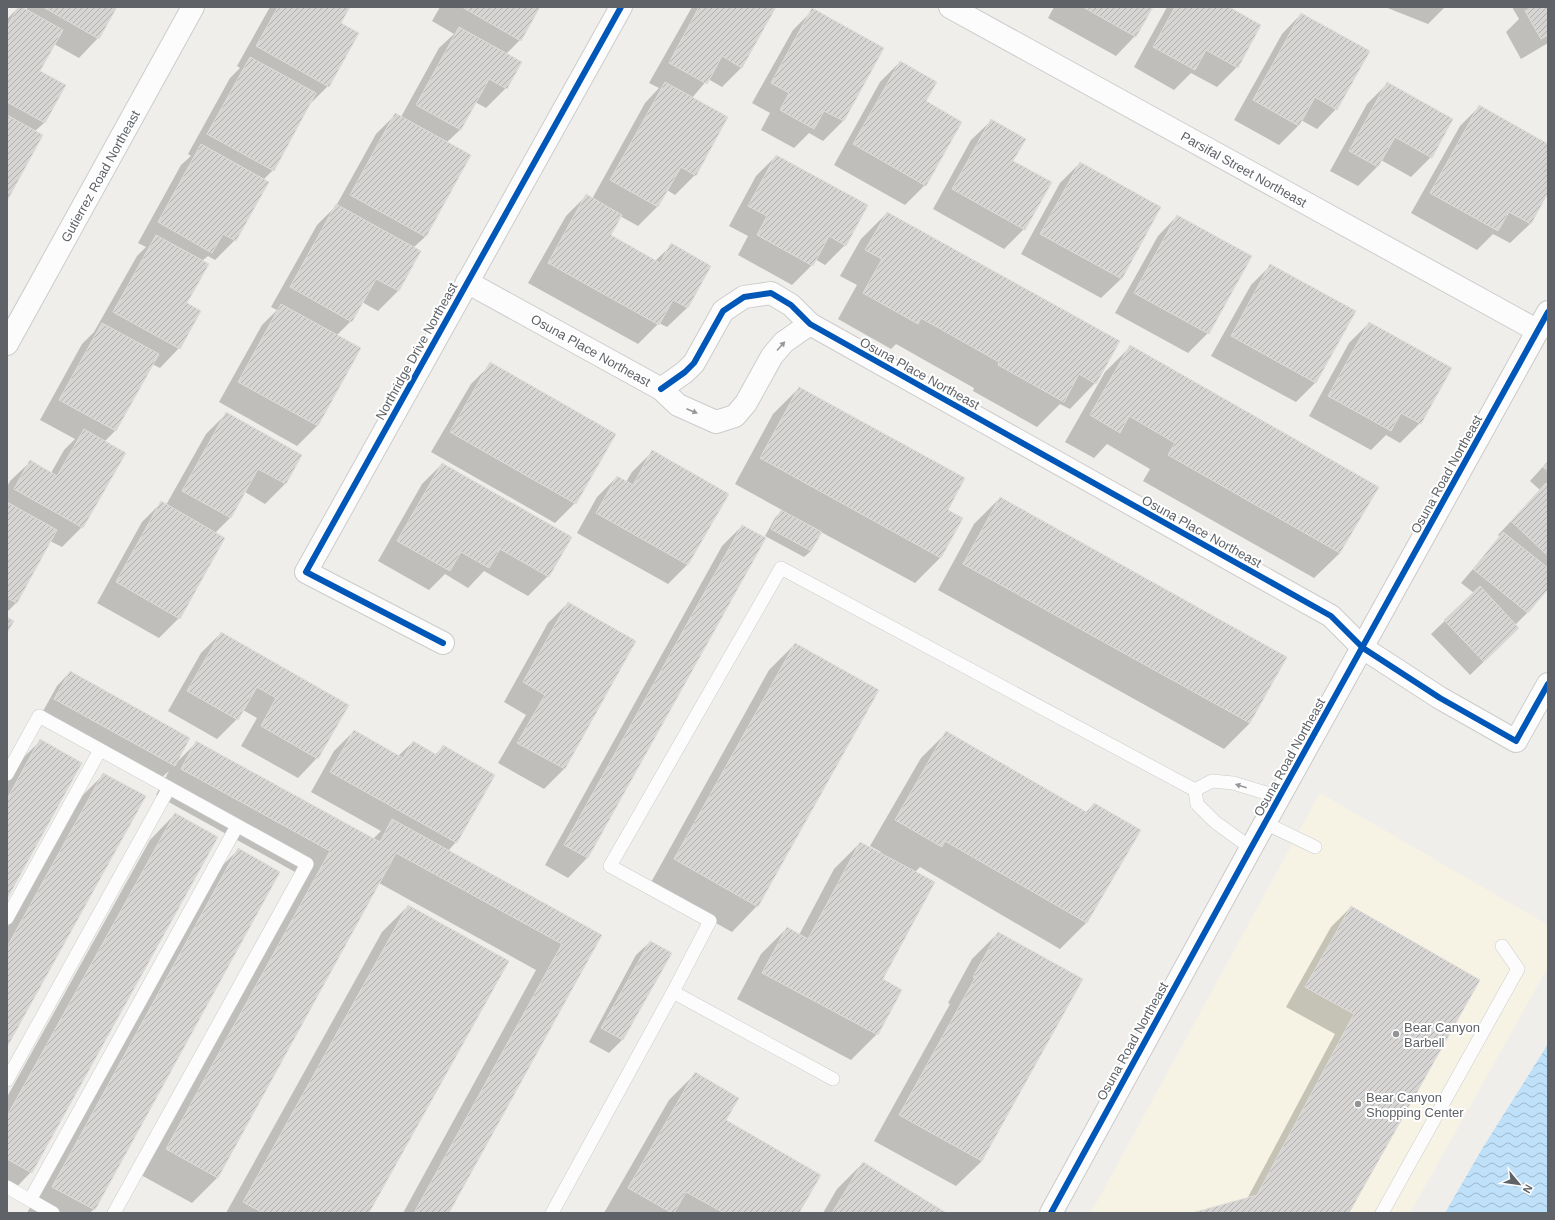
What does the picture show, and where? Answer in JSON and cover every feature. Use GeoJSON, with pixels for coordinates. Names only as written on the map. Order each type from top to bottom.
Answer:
{"type":"FeatureCollection","features":[{"type":"Feature","properties":{"kind":"street","name":"Gutierrez Road Northeast"},"geometry":{"type":"LineString","coordinates":[[7,344],[194,7]]}},
{"type":"Feature","properties":{"kind":"street","name":"Northridge Drive Northeast"},"geometry":{"type":"LineString","coordinates":[[443,643],[306,572],[621,7]]}},
{"type":"Feature","properties":{"kind":"street","name":"Parsifal Street Northeast"},"geometry":{"type":"LineString","coordinates":[[950,7],[1543,322]]}},
{"type":"Feature","properties":{"kind":"street","name":"Osuna Place Northeast"},"geometry":{"type":"LineString","coordinates":[[467,282],[661,389],[678,405],[716,422],[734,416],[746,403],[772,356],[784,342],[810,324],[1331,616],[1363,648],[1440,698],[1516,741],[1548,684]]}},
{"type":"Feature","properties":{"kind":"street"},"geometry":{"type":"LineString","coordinates":[[661,389],[685,372],[694,362],[723,311],[744,297],[771,293],[791,305],[810,324]]}},
{"type":"Feature","properties":{"kind":"street","name":"Osuna Road Northeast"},"geometry":{"type":"LineString","coordinates":[[1050,1213],[1250,848],[1363,648],[1543,322]]}},
{"type":"Feature","properties":{"kind":"lane"},"geometry":{"type":"LineString","coordinates":[[552,1213],[673,992],[710,921],[610,866],[781,568],[1196,790]]}},
{"type":"Feature","properties":{"kind":"lane"},"geometry":{"type":"LineString","coordinates":[[7,774],[39,716],[307,864],[114,1213]]}},
{"type":"Feature","properties":{"kind":"lane"},"geometry":{"type":"LineString","coordinates":[[7,918],[100,750]]}},
{"type":"Feature","properties":{"kind":"lane"},"geometry":{"type":"LineString","coordinates":[[1196,790],[1212,781],[1233,783],[1279,797]]}},
{"type":"Feature","properties":{"kind":"lane"},"geometry":{"type":"LineString","coordinates":[[7,1080],[169,788]]}},
{"type":"Feature","properties":{"kind":"lane"},"geometry":{"type":"LineString","coordinates":[[1196,790],[1197,804],[1216,822],[1250,848]]}},
{"type":"Feature","properties":{"kind":"lane"},"geometry":{"type":"LineString","coordinates":[[1265,823],[1315,846]]}},
{"type":"Feature","properties":{"kind":"lane"},"geometry":{"type":"LineString","coordinates":[[30,1200],[237,826]]}},
{"type":"Feature","properties":{"kind":"lane"},"geometry":{"type":"LineString","coordinates":[[1382,1213],[1518,969],[1502,946]]}},
{"type":"Feature","properties":{"kind":"lane"},"geometry":{"type":"LineString","coordinates":[[673,992],[833,1079]]}},
{"type":"Feature","properties":{"kind":"lane"},"geometry":{"type":"LineString","coordinates":[[7,1188],[53,1213]]}},
{"type":"Feature","properties":{"kind":"shaded area"},"geometry":{"type":"Polygon","coordinates":[[[1320,793],[1548,925],[1548,967],[1410,1213],[1091,1213],[1320,793]]]}},
{"type":"Feature","properties":{"kind":"water"},"geometry":{"type":"Polygon","coordinates":[[[1548,1044],[1548,1213],[1445,1213],[1482,1149],[1548,1044]]]}},
{"type":"Feature","properties":{"kind":"building"},"geometry":{"type":"Polygon","coordinates":[[[18,7],[22,7],[63,30],[40,71],[66,85],[45,123],[7,102],[7,27],[18,7]]]}},
{"type":"Feature","properties":{"kind":"building"},"geometry":{"type":"Polygon","coordinates":[[[43,7],[117,7],[99,39],[43,7]]]}},
{"type":"Feature","properties":{"kind":"building"},"geometry":{"type":"Polygon","coordinates":[[[278,7],[350,7],[341,23],[359,33],[329,87],[256,46],[278,7]]]}},
{"type":"Feature","properties":{"kind":"building"},"geometry":{"type":"Polygon","coordinates":[[[462,7],[540,7],[521,41],[462,7]]]}},
{"type":"Feature","properties":{"kind":"building"},"geometry":{"type":"Polygon","coordinates":[[[699,7],[776,7],[742,68],[722,56],[707,84],[669,63],[699,7]]]}},
{"type":"Feature","properties":{"kind":"building"},"geometry":{"type":"Polygon","coordinates":[[[1083,7],[1153,7],[1136,37],[1083,7]]]}},
{"type":"Feature","properties":{"kind":"building"},"geometry":{"type":"Polygon","coordinates":[[[1175,7],[1229,7],[1261,25],[1238,68],[1206,50],[1195,70],[1153,47],[1175,7]]]}},
{"type":"Feature","properties":{"kind":"building"},"geometry":{"type":"Polygon","coordinates":[[[1532,7],[1548,7],[1548,35],[1541,39],[1525,11],[1532,7]]]}},
{"type":"Feature","properties":{"kind":"building"},"geometry":{"type":"Polygon","coordinates":[[[812,8],[884,48],[844,121],[824,111],[814,129],[780,110],[789,93],[771,83],[812,8]]]}},
{"type":"Feature","properties":{"kind":"building"},"geometry":{"type":"Polygon","coordinates":[[[1301,13],[1370,51],[1337,110],[1315,97],[1299,126],[1253,100],[1301,13]]]}},
{"type":"Feature","properties":{"kind":"building"},"geometry":{"type":"Polygon","coordinates":[[[459,27],[522,62],[507,89],[489,79],[461,130],[416,105],[459,27]]]}},
{"type":"Feature","properties":{"kind":"building"},"geometry":{"type":"Polygon","coordinates":[[[250,57],[316,93],[274,171],[207,134],[250,57]]]}},
{"type":"Feature","properties":{"kind":"building"},"geometry":{"type":"Polygon","coordinates":[[[900,61],[937,82],[926,101],[962,122],[926,186],[853,144],[900,61]]]}},
{"type":"Feature","properties":{"kind":"building"},"geometry":{"type":"Polygon","coordinates":[[[665,82],[728,117],[696,176],[681,167],[658,207],[610,180],[665,82]]]}},
{"type":"Feature","properties":{"kind":"building"},"geometry":{"type":"Polygon","coordinates":[[[1387,82],[1453,119],[1432,158],[1395,137],[1378,167],[1349,151],[1387,82]]]}},
{"type":"Feature","properties":{"kind":"building"},"geometry":{"type":"Polygon","coordinates":[[[1479,105],[1548,144],[1548,193],[1531,224],[1509,212],[1498,231],[1430,193],[1479,105]]]}},
{"type":"Feature","properties":{"kind":"building"},"geometry":{"type":"Polygon","coordinates":[[[395,113],[471,155],[426,237],[350,195],[395,113]]]}},
{"type":"Feature","properties":{"kind":"building"},"geometry":{"type":"Polygon","coordinates":[[[7,115],[43,135],[7,201],[7,115]]]}},
{"type":"Feature","properties":{"kind":"building"},"geometry":{"type":"Polygon","coordinates":[[[991,119],[1026,139],[1013,161],[1052,182],[1025,230],[952,189],[991,119]]]}},
{"type":"Feature","properties":{"kind":"building"},"geometry":{"type":"Polygon","coordinates":[[[201,144],[269,182],[236,241],[223,234],[212,253],[158,222],[201,144]]]}},
{"type":"Feature","properties":{"kind":"building"},"geometry":{"type":"Polygon","coordinates":[[[776,155],[868,205],[846,246],[829,236],[813,266],[757,235],[767,216],[748,206],[776,155]]]}},
{"type":"Feature","properties":{"kind":"building"},"geometry":{"type":"Polygon","coordinates":[[[1080,162],[1161,207],[1122,279],[1040,234],[1080,162]]]}},
{"type":"Feature","properties":{"kind":"building"},"geometry":{"type":"Polygon","coordinates":[[[586,194],[622,215],[611,235],[660,263],[671,243],[711,266],[688,308],[673,300],[659,325],[548,263],[586,194]]]}},
{"type":"Feature","properties":{"kind":"building"},"geometry":{"type":"Polygon","coordinates":[[[336,204],[421,251],[399,291],[376,279],[352,322],[290,287],[336,204]]]}},
{"type":"Feature","properties":{"kind":"building"},"geometry":{"type":"Polygon","coordinates":[[[887,212],[1120,341],[1096,384],[1079,374],[1064,402],[998,365],[999,362],[921,318],[918,324],[863,293],[882,259],[865,250],[887,212]]]}},
{"type":"Feature","properties":{"kind":"building"},"geometry":{"type":"Polygon","coordinates":[[[1177,215],[1252,256],[1209,334],[1134,293],[1177,215]]]}},
{"type":"Feature","properties":{"kind":"building"},"geometry":{"type":"Polygon","coordinates":[[[156,235],[209,264],[187,303],[201,311],[180,349],[113,312],[156,235]]]}},
{"type":"Feature","properties":{"kind":"building"},"geometry":{"type":"Polygon","coordinates":[[[1270,264],[1356,311],[1316,383],[1231,336],[1270,264]]]}},
{"type":"Feature","properties":{"kind":"building"},"geometry":{"type":"Polygon","coordinates":[[[281,304],[361,348],[318,426],[238,382],[281,304]]]}},
{"type":"Feature","properties":{"kind":"building"},"geometry":{"type":"Polygon","coordinates":[[[1369,322],[1452,368],[1421,424],[1401,413],[1391,431],[1328,396],[1369,322]]]}},
{"type":"Feature","properties":{"kind":"building"},"geometry":{"type":"Polygon","coordinates":[[[102,323],[159,354],[116,431],[59,400],[102,323]]]}},
{"type":"Feature","properties":{"kind":"building"},"geometry":{"type":"Polygon","coordinates":[[[1130,345],[1379,487],[1340,553],[1168,455],[1175,443],[1129,416],[1120,433],[1090,415],[1130,345]]]}},
{"type":"Feature","properties":{"kind":"building"},"geometry":{"type":"Polygon","coordinates":[[[490,362],[616,434],[576,504],[450,432],[490,362]]]}},
{"type":"Feature","properties":{"kind":"building"},"geometry":{"type":"Polygon","coordinates":[[[799,387],[965,478],[948,510],[963,518],[941,558],[760,458],[799,387]]]}},
{"type":"Feature","properties":{"kind":"building"},"geometry":{"type":"Polygon","coordinates":[[[226,412],[302,455],[286,484],[258,469],[231,518],[182,491],[226,412]]]}},
{"type":"Feature","properties":{"kind":"building"},"geometry":{"type":"Polygon","coordinates":[[[84,429],[126,453],[83,528],[14,489],[30,460],[57,476],[84,429]]]}},
{"type":"Feature","properties":{"kind":"building"},"geometry":{"type":"Polygon","coordinates":[[[652,450],[729,494],[688,565],[596,513],[617,476],[633,485],[652,450]]]}},
{"type":"Feature","properties":{"kind":"building"},"geometry":{"type":"Polygon","coordinates":[[[1548,461],[1548,472],[1543,467],[1548,461]]]}},
{"type":"Feature","properties":{"kind":"building"},"geometry":{"type":"Polygon","coordinates":[[[442,463],[572,537],[549,577],[500,549],[489,568],[461,552],[450,571],[397,541],[442,463]]]}},
{"type":"Feature","properties":{"kind":"building"},"geometry":{"type":"Polygon","coordinates":[[[1546,483],[1548,485],[1548,556],[1511,521],[1546,483]]]}},
{"type":"Feature","properties":{"kind":"building"},"geometry":{"type":"Polygon","coordinates":[[[1000,497],[1287,657],[1250,723],[963,564],[1000,497]]]}},
{"type":"Feature","properties":{"kind":"building"},"geometry":{"type":"Polygon","coordinates":[[[161,501],[225,538],[180,619],[116,582],[161,501]]]}},
{"type":"Feature","properties":{"kind":"building"},"geometry":{"type":"Polygon","coordinates":[[[7,502],[57,530],[17,603],[7,598],[7,502]]]}},
{"type":"Feature","properties":{"kind":"building"},"geometry":{"type":"Polygon","coordinates":[[[781,510],[822,532],[811,551],[771,529],[781,510]]]}},
{"type":"Feature","properties":{"kind":"building"},"geometry":{"type":"Polygon","coordinates":[[[742,525],[766,538],[588,858],[564,845],[742,525]]]}},
{"type":"Feature","properties":{"kind":"building"},"geometry":{"type":"Polygon","coordinates":[[[1503,532],[1548,568],[1548,589],[1528,613],[1473,569],[1503,532]]]}},
{"type":"Feature","properties":{"kind":"building"},"geometry":{"type":"Polygon","coordinates":[[[1480,586],[1519,628],[1484,662],[1444,620],[1480,586]]]}},
{"type":"Feature","properties":{"kind":"building"},"geometry":{"type":"Polygon","coordinates":[[[568,602],[636,641],[565,769],[517,743],[545,695],[523,682],[568,602]]]}},
{"type":"Feature","properties":{"kind":"building"},"geometry":{"type":"Polygon","coordinates":[[[7,617],[14,621],[7,633],[7,617]]]}},
{"type":"Feature","properties":{"kind":"building"},"geometry":{"type":"Polygon","coordinates":[[[221,632],[349,705],[318,759],[261,726],[276,698],[257,687],[238,720],[187,691],[221,632]]]}},
{"type":"Feature","properties":{"kind":"building"},"geometry":{"type":"Polygon","coordinates":[[[795,643],[879,690],[758,907],[674,859],[795,643]]]}},
{"type":"Feature","properties":{"kind":"building"},"geometry":{"type":"Polygon","coordinates":[[[70,671],[190,738],[175,766],[54,699],[70,671]]]}},
{"type":"Feature","properties":{"kind":"building"},"geometry":{"type":"Polygon","coordinates":[[[354,730],[403,758],[413,741],[437,755],[443,745],[495,775],[457,843],[330,772],[354,730]]]}},
{"type":"Feature","properties":{"kind":"building"},"geometry":{"type":"Polygon","coordinates":[[[946,731],[1088,813],[1094,803],[1141,830],[1087,923],[945,841],[942,847],[895,820],[946,731]]]}},
{"type":"Feature","properties":{"kind":"building"},"geometry":{"type":"Polygon","coordinates":[[[40,739],[82,763],[7,899],[7,799],[40,739]]]}},
{"type":"Feature","properties":{"kind":"building"},"geometry":{"type":"Polygon","coordinates":[[[196,741],[380,842],[392,819],[602,935],[449,1213],[414,1213],[562,944],[396,853],[218,1178],[166,1149],[330,851],[181,769],[196,741]]]}},
{"type":"Feature","properties":{"kind":"building"},"geometry":{"type":"Polygon","coordinates":[[[103,773],[146,796],[7,1047],[7,947],[103,773]]]}},
{"type":"Feature","properties":{"kind":"building"},"geometry":{"type":"Polygon","coordinates":[[[175,813],[218,837],[32,1173],[7,1159],[7,1116],[175,813]]]}},
{"type":"Feature","properties":{"kind":"building"},"geometry":{"type":"Polygon","coordinates":[[[860,842],[935,882],[883,979],[902,990],[878,1035],[762,973],[787,927],[808,939],[860,842]]]}},
{"type":"Feature","properties":{"kind":"building"},"geometry":{"type":"Polygon","coordinates":[[[238,848],[280,872],[95,1210],[52,1187],[238,848]]]}},
{"type":"Feature","properties":{"kind":"building"},"geometry":{"type":"Polygon","coordinates":[[[408,905],[509,961],[369,1213],[263,1213],[243,1202],[408,905]]]}},
{"type":"Feature","properties":{"kind":"building","name":"Bear Canyon Shopping Center"},"geometry":{"type":"Polygon","coordinates":[[[1351,906],[1480,980],[1349,1213],[1192,1213],[1257,1195],[1354,1014],[1305,987],[1351,906]]]}},
{"type":"Feature","properties":{"kind":"building"},"geometry":{"type":"Polygon","coordinates":[[[998,932],[1083,979],[982,1161],[899,1115],[975,978],[973,977],[998,932]]]}},
{"type":"Feature","properties":{"kind":"building"},"geometry":{"type":"Polygon","coordinates":[[[650,941],[672,953],[623,1040],[601,1028],[650,941]]]}},
{"type":"Feature","properties":{"kind":"building"},"geometry":{"type":"Polygon","coordinates":[[[695,1072],[739,1098],[726,1120],[821,1175],[799,1213],[724,1213],[686,1192],[674,1213],[672,1213],[628,1188],[695,1072]]]}},
{"type":"Feature","properties":{"kind":"building"},"geometry":{"type":"Polygon","coordinates":[[[863,1162],[945,1212],[832,1213],[863,1162]]]}},
{"type":"Feature","properties":{"kind":"cycle path"},"geometry":{"type":"LineString","coordinates":[[443,643],[306,572],[621,7]]}},
{"type":"Feature","properties":{"kind":"cycle path"},"geometry":{"type":"LineString","coordinates":[[661,389],[685,372],[694,363],[723,311],[744,297],[771,293],[791,305],[810,324],[1331,616],[1363,648],[1440,698],[1516,741],[1548,684]]}},
{"type":"Feature","properties":{"kind":"cycle path"},"geometry":{"type":"LineString","coordinates":[[1051,1213],[1548,312]]}},
{"type":"Feature","properties":{"kind":"place","name":"Bear Canyon Barbell"},"geometry":{"type":"Point","coordinates":[1396,1034]}},
{"type":"Feature","properties":{"kind":"place","name":"Bear Canyon Shopping Center"},"geometry":{"type":"Point","coordinates":[1358,1104]}}]}
